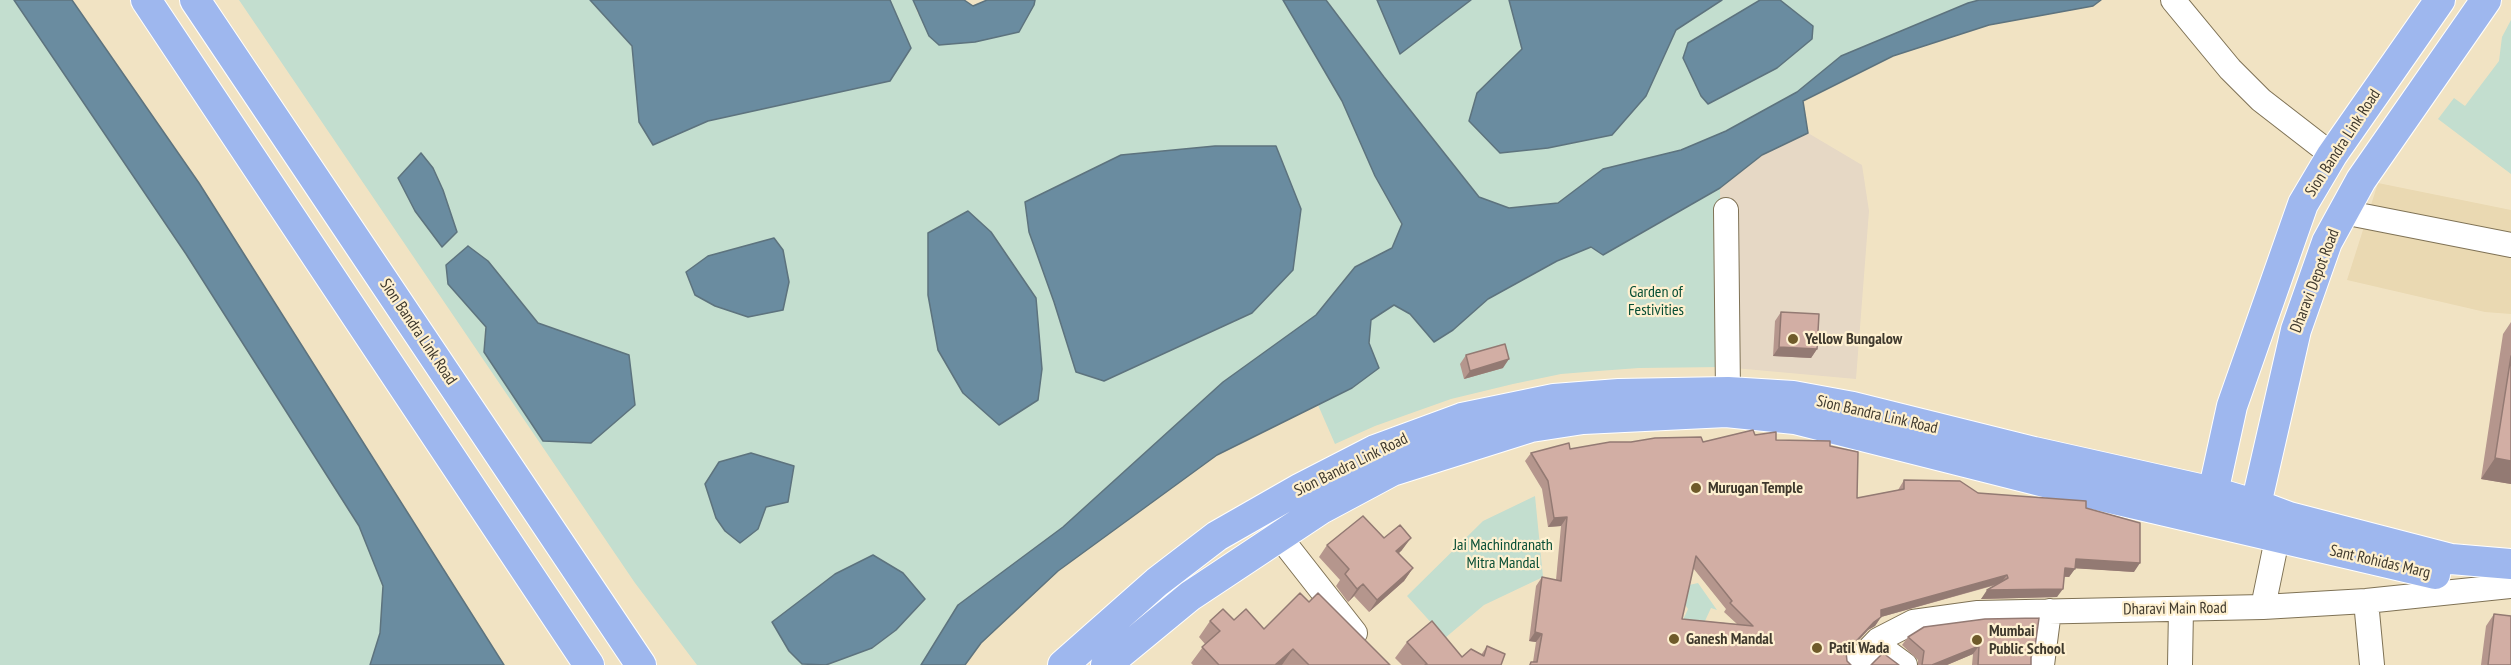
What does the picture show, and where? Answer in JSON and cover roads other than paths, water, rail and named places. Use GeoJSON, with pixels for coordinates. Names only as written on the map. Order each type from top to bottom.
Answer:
{"type":"FeatureCollection","features":[{"type":"Feature","properties":{"kind":"main road"},"geometry":{"type":"LineString","coordinates":[[146,0],[589,665]]}},
{"type":"Feature","properties":{"kind":"main road","name":"Sion Bandra Link Road"},"geometry":{"type":"LineString","coordinates":[[195,0],[641,665]]}},
{"type":"Feature","properties":{"kind":"main road","name":"Dharavi Depot Road"},"geometry":{"type":"LineString","coordinates":[[2262,525],[2296,330],[2327,242],[2361,180],[2487,0]]}},
{"type":"Feature","properties":{"kind":"main road"},"geometry":{"type":"LineString","coordinates":[[2434,8],[2460,38]]}},
{"type":"Feature","properties":{"kind":"main road","name":"Sion Bandra Link Road"},"geometry":{"type":"LineString","coordinates":[[2210,506],[2232,406],[2303,204],[2332,155],[2434,8]]}},
{"type":"Feature","properties":{"kind":"main road","name":"Sion Bandra Link Road"},"geometry":{"type":"LineString","coordinates":[[1106,665],[1190,596],[1321,509],[1387,459],[1462,418],[1554,399],[1619,394],[1728,392],[1793,396],[1853,406],[2034,452],[2210,506],[2262,525]]}},
{"type":"Feature","properties":{"kind":"main road","name":"Sion Bandra Link Road"},"geometry":{"type":"LineString","coordinates":[[1066,664],[1157,582],[1217,536],[1301,488],[1387,459],[1531,427],[1583,418],[1726,412],[1795,419],[2084,492],[2210,506]]}},
{"type":"Feature","properties":{"kind":"main road","name":"Sant Rohidas Marg"},"geometry":{"type":"LineString","coordinates":[[2262,525],[2289,516],[2451,559],[2511,564]]}},
{"type":"Feature","properties":{"kind":"main road","name":"Sant Rohidas Marg"},"geometry":{"type":"LineString","coordinates":[[2262,525],[2452,578],[2511,585]]}},
{"type":"Feature","properties":{"kind":"street"},"geometry":{"type":"LineString","coordinates":[[2173,0],[2230,69],[2261,100],[2332,155]]}},
{"type":"Feature","properties":{"kind":"street"},"geometry":{"type":"LineString","coordinates":[[1726,210],[1728,392]]}},
{"type":"Feature","properties":{"kind":"street"},"geometry":{"type":"LineString","coordinates":[[2343,212],[2511,245]]}},
{"type":"Feature","properties":{"kind":"street"},"geometry":{"type":"LineString","coordinates":[[2262,525],[2263,607]]}},
{"type":"Feature","properties":{"kind":"street"},"geometry":{"type":"LineString","coordinates":[[1279,536],[1361,641]]}},
{"type":"Feature","properties":{"kind":"street","name":"Dharavi Main Road"},"geometry":{"type":"LineString","coordinates":[[1854,665],[1875,643],[1913,622],[1978,613],[2263,607],[2366,601],[2511,585]]}},
{"type":"Feature","properties":{"kind":"street"},"geometry":{"type":"LineString","coordinates":[[2366,601],[2372,665]]}},
{"type":"Feature","properties":{"kind":"street"},"geometry":{"type":"LineString","coordinates":[[2180,665],[2181,609]]}},
{"type":"Feature","properties":{"kind":"street"},"geometry":{"type":"LineString","coordinates":[[2042,665],[2049,611]]}},
{"type":"Feature","properties":{"kind":"street"},"geometry":{"type":"LineString","coordinates":[[1875,643],[1905,665]]}},
{"type":"Feature","properties":{"kind":"water"},"geometry":{"type":"Polygon","coordinates":[[[14,0],[72,0],[199,183],[504,665],[370,665],[380,633],[383,586],[359,526],[186,254],[14,0]]]}},
{"type":"Feature","properties":{"kind":"water"},"geometry":{"type":"Polygon","coordinates":[[[590,0],[890,0],[911,48],[890,81],[708,121],[653,145],[639,122],[632,46],[590,0]]]}},
{"type":"Feature","properties":{"kind":"water"},"geometry":{"type":"Polygon","coordinates":[[[913,0],[964,0],[973,6],[987,0],[1035,0],[1019,32],[975,42],[939,45],[929,36],[913,0]]]}},
{"type":"Feature","properties":{"kind":"water"},"geometry":{"type":"Polygon","coordinates":[[[1283,0],[1326,0],[1479,197],[1509,208],[1558,203],[1603,169],[1681,150],[1726,131],[1797,92],[1841,56],[1968,3],[1979,0],[2101,0],[2093,6],[1989,25],[1893,56],[1803,101],[1808,133],[1762,155],[1720,188],[1603,255],[1591,247],[1557,261],[1488,299],[1453,330],[1434,342],[1410,314],[1394,305],[1371,320],[1369,343],[1379,368],[1352,388],[1217,455],[1058,571],[981,643],[965,665],[921,665],[958,605],[1063,527],[1223,382],[1316,315],[1355,267],[1392,248],[1402,224],[1375,176],[1342,101],[1283,0]]]}},
{"type":"Feature","properties":{"kind":"water"},"geometry":{"type":"Polygon","coordinates":[[[1377,0],[1471,0],[1400,54],[1377,0]]]}},
{"type":"Feature","properties":{"kind":"water"},"geometry":{"type":"Polygon","coordinates":[[[1509,0],[1722,0],[1676,30],[1646,96],[1612,135],[1548,148],[1500,153],[1469,121],[1477,93],[1522,49],[1509,0]]]}},
{"type":"Feature","properties":{"kind":"water"},"geometry":{"type":"Polygon","coordinates":[[[1760,0],[1780,0],[1813,26],[1812,39],[1777,68],[1708,104],[1701,96],[1683,58],[1688,43],[1760,0]]]}},
{"type":"Feature","properties":{"kind":"water"},"geometry":{"type":"Polygon","coordinates":[[[1215,146],[1276,146],[1301,209],[1293,270],[1252,313],[1104,381],[1076,372],[1029,232],[1025,202],[1121,155],[1215,146]]]}},
{"type":"Feature","properties":{"kind":"water"},"geometry":{"type":"Polygon","coordinates":[[[421,153],[433,168],[457,232],[442,247],[415,211],[398,178],[421,153]]]}},
{"type":"Feature","properties":{"kind":"water"},"geometry":{"type":"Polygon","coordinates":[[[968,211],[991,232],[1036,298],[1042,369],[1038,400],[999,425],[963,393],[938,350],[928,295],[928,233],[968,211]]]}},
{"type":"Feature","properties":{"kind":"water"},"geometry":{"type":"Polygon","coordinates":[[[774,238],[783,250],[789,282],[783,310],[748,317],[715,306],[695,295],[686,272],[708,256],[774,238]]]}},
{"type":"Feature","properties":{"kind":"water"},"geometry":{"type":"Polygon","coordinates":[[[468,246],[488,261],[538,323],[629,355],[635,405],[591,443],[543,441],[484,352],[486,327],[448,284],[446,265],[468,246]]]}},
{"type":"Feature","properties":{"kind":"water"},"geometry":{"type":"Polygon","coordinates":[[[751,453],[794,466],[788,502],[766,507],[758,529],[740,543],[725,531],[716,518],[705,484],[719,462],[751,453]]]}},
{"type":"Feature","properties":{"kind":"water"},"geometry":{"type":"Polygon","coordinates":[[[873,555],[903,573],[925,599],[896,630],[872,648],[826,665],[802,664],[789,651],[772,622],[835,574],[873,555]]]}},
{"type":"Feature","properties":{"kind":"place","name":"Yellow Bungalow"},"geometry":{"type":"Point","coordinates":[1793,339]}},
{"type":"Feature","properties":{"kind":"place","name":"Murugan Temple"},"geometry":{"type":"Point","coordinates":[1696,488]}},
{"type":"Feature","properties":{"kind":"place","name":"Ganesh Mandal"},"geometry":{"type":"Point","coordinates":[1674,639]}},
{"type":"Feature","properties":{"kind":"place","name":"Mumbai Public School"},"geometry":{"type":"Point","coordinates":[1977,640]}},
{"type":"Feature","properties":{"kind":"place","name":"Patil Wada"},"geometry":{"type":"Point","coordinates":[1817,648]}},
{"type":"Feature","properties":{"kind":"park label","name":"Garden of Festivities"},"geometry":{"type":"Point","coordinates":[1656,301]}},
{"type":"Feature","properties":{"kind":"park label","name":"Jai Machindranath Mitra Mandal"},"geometry":{"type":"Point","coordinates":[1503,554]}}]}
